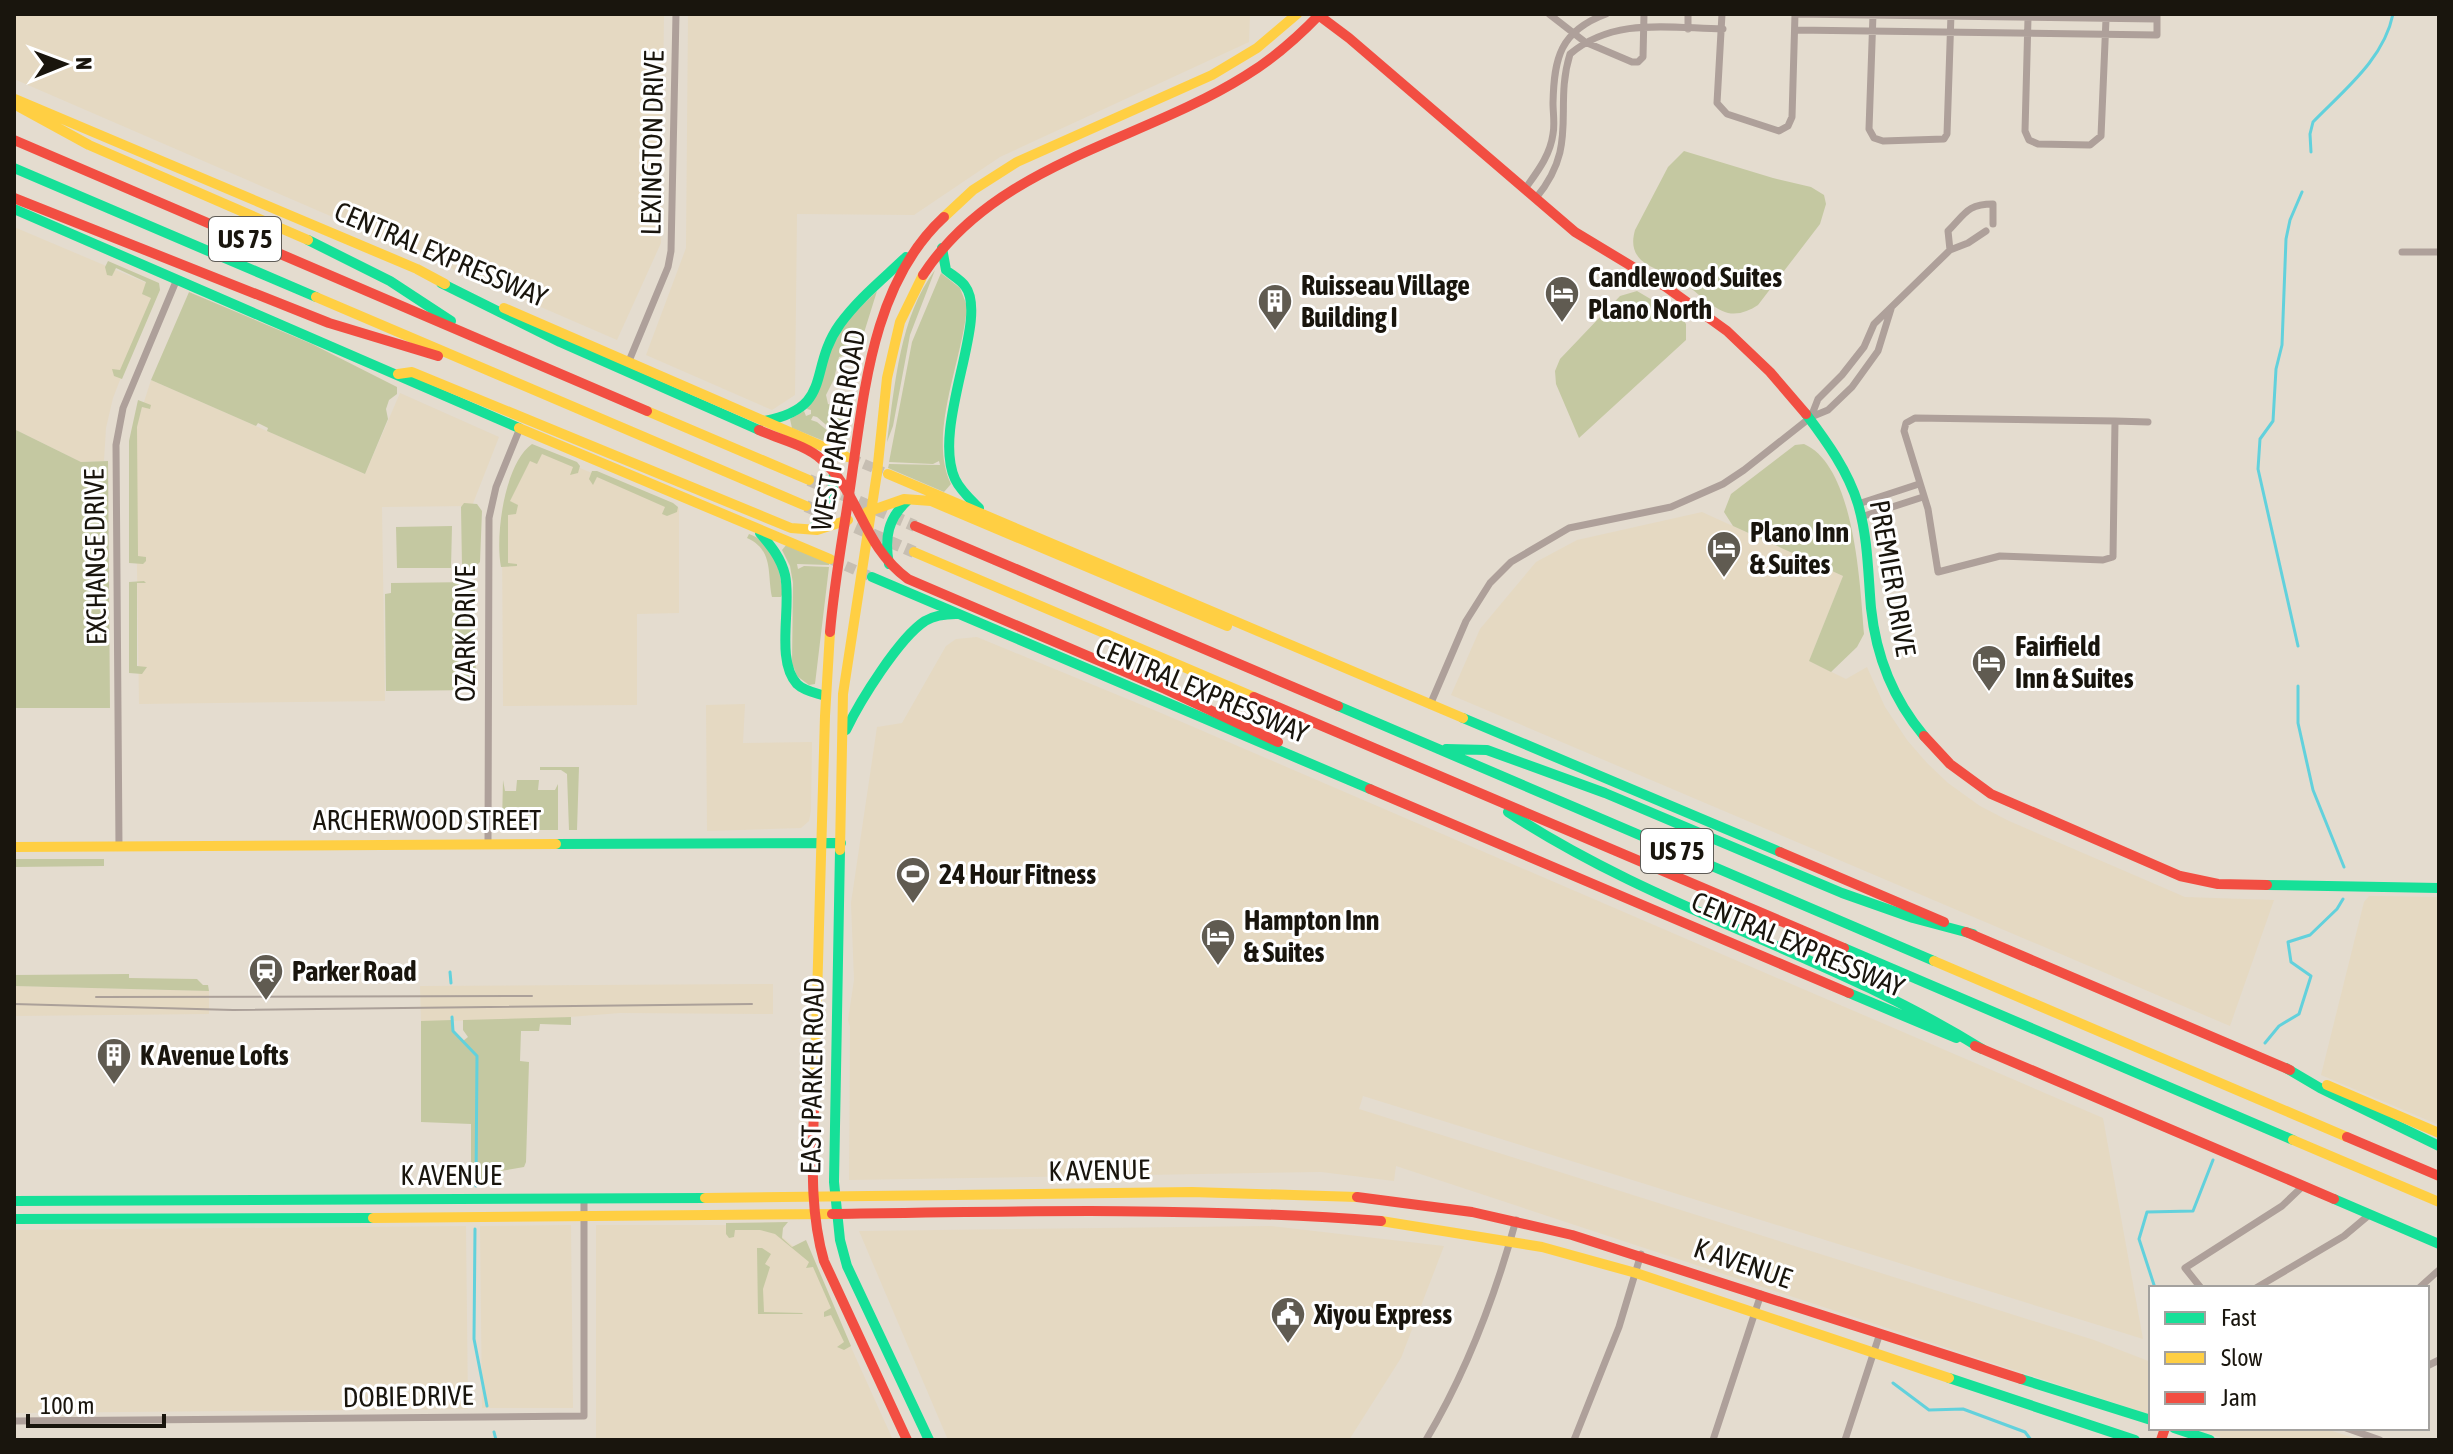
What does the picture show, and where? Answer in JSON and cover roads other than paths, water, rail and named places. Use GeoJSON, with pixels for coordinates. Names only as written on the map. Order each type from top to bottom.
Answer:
{"type":"FeatureCollection","features":[{"type":"Feature","properties":{"kind":"main road","name":"WEST PARKER ROAD"},"geometry":{"type":"LineString","coordinates":[[825,696],[829,640],[849,495],[880,329],[906,265],[919,244],[955,205],[977,187],[1037,153],[1225,68],[1260,47],[1297,14]]}},
{"type":"Feature","properties":{"kind":"main road","name":"WEST PARKER ROAD"},"geometry":{"type":"LineString","coordinates":[[843,694],[849,638],[872,510],[889,366],[898,328],[911,294],[929,263],[966,221],[985,205],[1045,171],[1154,122],[1263,67],[1298,38],[1319,14]]}},
{"type":"Feature","properties":{"kind":"main road","name":"PREMIER DRIVE"},"geometry":{"type":"LineString","coordinates":[[1319,14],[1597,249],[1678,294],[1735,338],[1772,371],[1811,417],[1843,468],[1858,504],[1866,534],[1874,633],[1886,675],[1908,716],[1962,777],[1991,794],[2180,876],[2218,884],[2439,888]]}},
{"type":"Feature","properties":{"kind":"main road","name":"CENTRAL EXPRESSWAY"},"geometry":{"type":"LineString","coordinates":[[14,101],[417,269],[441,283],[847,457]]}},
{"type":"Feature","properties":{"kind":"main road"},"geometry":{"type":"LineString","coordinates":[[14,101],[89,145],[300,236],[390,281],[477,338]]}},
{"type":"Feature","properties":{"kind":"main road"},"geometry":{"type":"LineString","coordinates":[[1140,107],[1154,122]]}},
{"type":"Feature","properties":{"kind":"main road"},"geometry":{"type":"LineString","coordinates":[[1140,107],[1143,127]]}},
{"type":"Feature","properties":{"kind":"main road","name":"US 75"},"geometry":{"type":"LineString","coordinates":[[14,140],[809,480]]}},
{"type":"Feature","properties":{"kind":"main road"},"geometry":{"type":"LineString","coordinates":[[1037,153],[1045,171]]}},
{"type":"Feature","properties":{"kind":"main road","name":"US 75"},"geometry":{"type":"LineString","coordinates":[[14,168],[806,506]]}},
{"type":"Feature","properties":{"kind":"main road"},"geometry":{"type":"LineString","coordinates":[[14,198],[76,220],[237,289],[346,331],[474,365]]}},
{"type":"Feature","properties":{"kind":"main road"},"geometry":{"type":"LineString","coordinates":[[14,209],[830,559]]}},
{"type":"Feature","properties":{"kind":"main road"},"geometry":{"type":"LineString","coordinates":[[763,421],[788,416],[805,406],[825,351],[840,323],[919,244]]}},
{"type":"Feature","properties":{"kind":"main road"},"geometry":{"type":"LineString","coordinates":[[942,248],[946,270],[966,286],[973,305],[946,445],[953,476],[961,490],[983,513]]}},
{"type":"Feature","properties":{"kind":"main road"},"geometry":{"type":"LineString","coordinates":[[441,283],[594,358],[805,448],[834,470],[877,551],[890,566],[908,579],[1172,692],[1363,782],[1365,786]]}},
{"type":"Feature","properties":{"kind":"main road"},"geometry":{"type":"LineString","coordinates":[[398,374],[412,372],[784,525],[810,531],[830,528],[894,501],[931,501],[1216,621],[1273,643],[1282,642]]}},
{"type":"Feature","properties":{"kind":"main road"},"geometry":{"type":"LineString","coordinates":[[810,531],[831,507],[834,470]]}},
{"type":"Feature","properties":{"kind":"main road"},"geometry":{"type":"LineString","coordinates":[[888,474],[2439,1133]]}},
{"type":"Feature","properties":{"kind":"main road"},"geometry":{"type":"LineString","coordinates":[[890,566],[886,543],[889,523],[896,510],[910,499]]}},
{"type":"Feature","properties":{"kind":"main road"},"geometry":{"type":"LineString","coordinates":[[752,526],[777,551],[787,576],[789,672],[804,689],[825,696]]}},
{"type":"Feature","properties":{"kind":"main road","name":"CENTRAL EXPRESSWAY"},"geometry":{"type":"LineString","coordinates":[[915,526],[2439,1176]]}},
{"type":"Feature","properties":{"kind":"main road","name":"CENTRAL EXPRESSWAY"},"geometry":{"type":"LineString","coordinates":[[914,552],[2439,1202]]}},
{"type":"Feature","properties":{"kind":"main road","name":"CENTRAL EXPRESSWAY"},"geometry":{"type":"LineString","coordinates":[[872,577],[2439,1244]]}},
{"type":"Feature","properties":{"kind":"main road"},"geometry":{"type":"LineString","coordinates":[[842,744],[850,717],[916,628],[932,617],[943,614],[966,615]]}},
{"type":"Feature","properties":{"kind":"main road","name":"EAST PARKER ROAD"},"geometry":{"type":"LineString","coordinates":[[843,694],[836,1213],[847,1266],[929,1440]]}},
{"type":"Feature","properties":{"kind":"main road","name":"EAST PARKER ROAD"},"geometry":{"type":"LineString","coordinates":[[825,696],[812,1197],[824,1261],[907,1440]]}},
{"type":"Feature","properties":{"kind":"main road"},"geometry":{"type":"LineString","coordinates":[[1440,749],[1487,750],[1605,793],[1842,893],[1913,918],[1973,934]]}},
{"type":"Feature","properties":{"kind":"main road"},"geometry":{"type":"LineString","coordinates":[[1489,799],[1545,839],[1640,886],[1874,988],[1982,1049]]}},
{"type":"Feature","properties":{"kind":"main road","name":"ARCHERWOOD STREET"},"geometry":{"type":"LineString","coordinates":[[14,847],[841,843]]}},
{"type":"Feature","properties":{"kind":"main road"},"geometry":{"type":"LineString","coordinates":[[816,962],[837,963]]}},
{"type":"Feature","properties":{"kind":"main road"},"geometry":{"type":"LineString","coordinates":[[2286,1068],[2439,1146]]}},
{"type":"Feature","properties":{"kind":"main road"},"geometry":{"type":"LineString","coordinates":[[1275,1192],[1275,1214]]}},
{"type":"Feature","properties":{"kind":"main road","name":"K AVENUE"},"geometry":{"type":"LineString","coordinates":[[14,1201],[968,1197],[1275,1192],[1418,1203],[1516,1220],[1641,1254],[2149,1419]]}},
{"type":"Feature","properties":{"kind":"main road"},"geometry":{"type":"LineString","coordinates":[[1089,1194],[1090,1210]]}},
{"type":"Feature","properties":{"kind":"main road"},"geometry":{"type":"LineString","coordinates":[[329,1198],[329,1217]]}},
{"type":"Feature","properties":{"kind":"main road"},"geometry":{"type":"LineString","coordinates":[[450,1199],[450,1217]]}},
{"type":"Feature","properties":{"kind":"main road"},"geometry":{"type":"LineString","coordinates":[[185,1201],[185,1219]]}},
{"type":"Feature","properties":{"kind":"main road","name":"K AVENUE"},"geometry":{"type":"LineString","coordinates":[[14,1219],[584,1217],[1090,1210],[1275,1214],[1387,1221],[1542,1247],[1636,1273],[2135,1440]]}},
{"type":"Feature","properties":{"kind":"main road"},"geometry":{"type":"LineString","coordinates":[[864,1348],[882,1341]]}},
{"type":"Feature","properties":{"kind":"main road"},"geometry":{"type":"LineString","coordinates":[[2180,1430],[2210,1440]]}},
{"type":"Feature","properties":{"kind":"street","name":"LEXINGTON DRIVE"},"geometry":{"type":"LineString","coordinates":[[629,361],[668,267],[671,251],[676,14]]}},
{"type":"Feature","properties":{"kind":"street"},"geometry":{"type":"LineString","coordinates":[[1549,14],[1585,42],[1638,62],[1643,57],[1644,14]]}},
{"type":"Feature","properties":{"kind":"street"},"geometry":{"type":"LineString","coordinates":[[1525,189],[1547,157],[1554,133],[1554,81],[1561,47],[1573,33],[1605,14],[1609,31]]}},
{"type":"Feature","properties":{"kind":"street"},"geometry":{"type":"LineString","coordinates":[[1688,14],[1688,29]]}},
{"type":"Feature","properties":{"kind":"street"},"geometry":{"type":"LineString","coordinates":[[1722,14],[1717,103],[1727,114],[1774,130],[1784,129],[1790,122],[1795,14],[2063,19],[2156,16],[2157,35],[1795,30]]}},
{"type":"Feature","properties":{"kind":"street"},"geometry":{"type":"LineString","coordinates":[[1873,15],[1869,129],[1874,138],[1883,141],[1944,139],[1947,134],[1951,15]]}},
{"type":"Feature","properties":{"kind":"street"},"geometry":{"type":"LineString","coordinates":[[1979,33],[1980,17]]}},
{"type":"Feature","properties":{"kind":"street"},"geometry":{"type":"LineString","coordinates":[[2028,18],[2025,131],[2029,140],[2038,144],[2090,145],[2102,131],[2106,19]]}},
{"type":"Feature","properties":{"kind":"street"},"geometry":{"type":"LineString","coordinates":[[2063,19],[2063,35]]}},
{"type":"Feature","properties":{"kind":"street"},"geometry":{"type":"LineString","coordinates":[[2131,19],[2131,35]]}},
{"type":"Feature","properties":{"kind":"street"},"geometry":{"type":"LineString","coordinates":[[1536,198],[1551,178],[1563,145],[1566,66],[1570,54],[1585,42],[1609,31],[1723,29]]}},
{"type":"Feature","properties":{"kind":"street"},"geometry":{"type":"LineString","coordinates":[[1553,106],[1564,106]]}},
{"type":"Feature","properties":{"kind":"street"},"geometry":{"type":"LineString","coordinates":[[1811,417],[1818,399],[1864,347],[1874,324],[1950,250],[1968,243],[1990,227],[1993,204],[1979,204],[1963,212],[1948,231],[1950,250]]}},
{"type":"Feature","properties":{"kind":"street"},"geometry":{"type":"LineString","coordinates":[[2402,252],[2439,252]]}},
{"type":"Feature","properties":{"kind":"street","name":"EXCHANGE DRIVE"},"geometry":{"type":"LineString","coordinates":[[119,847],[116,445],[123,408],[177,279]]}},
{"type":"Feature","properties":{"kind":"street"},"geometry":{"type":"LineString","coordinates":[[1430,705],[1466,621],[1490,583],[1511,562],[1569,528],[1671,507],[1697,497],[1744,470],[1811,417],[1828,410],[1857,381],[1878,351],[1891,309]]}},
{"type":"Feature","properties":{"kind":"street"},"geometry":{"type":"LineString","coordinates":[[1845,372],[1857,381]]}},
{"type":"Feature","properties":{"kind":"street"},"geometry":{"type":"LineString","coordinates":[[2115,421],[2113,557],[2103,560],[2000,556],[1938,572],[1928,509],[1904,431],[1906,423],[1915,418],[2115,421],[2148,422]]}},
{"type":"Feature","properties":{"kind":"street","name":"OZARK DRIVE"},"geometry":{"type":"LineString","coordinates":[[488,844],[489,518],[501,472],[520,428]]}},
{"type":"Feature","properties":{"kind":"street"},"geometry":{"type":"LineString","coordinates":[[1858,504],[1919,484]]}},
{"type":"Feature","properties":{"kind":"street"},"geometry":{"type":"LineString","coordinates":[[1861,517],[1923,497]]}},
{"type":"Feature","properties":{"kind":"street"},"geometry":{"type":"LineString","coordinates":[[2199,1286],[2185,1268],[2282,1206],[2303,1186]]}},
{"type":"Feature","properties":{"kind":"street","name":"DOBIE DRIVE"},"geometry":{"type":"LineString","coordinates":[[14,1421],[584,1416],[584,1198]]}},
{"type":"Feature","properties":{"kind":"street"},"geometry":{"type":"LineString","coordinates":[[2259,1286],[2344,1236],[2369,1215]]}},
{"type":"Feature","properties":{"kind":"street"},"geometry":{"type":"LineString","coordinates":[[1426,1440],[1468,1362],[1516,1220]]}},
{"type":"Feature","properties":{"kind":"street"},"geometry":{"type":"LineString","coordinates":[[1574,1440],[1610,1351],[1641,1254]]}},
{"type":"Feature","properties":{"kind":"street"},"geometry":{"type":"LineString","coordinates":[[2421,1286],[2439,1270]]}},
{"type":"Feature","properties":{"kind":"street"},"geometry":{"type":"LineString","coordinates":[[1713,1440],[1761,1294]]}},
{"type":"Feature","properties":{"kind":"street"},"geometry":{"type":"LineString","coordinates":[[1845,1440],[1880,1333]]}},
{"type":"Feature","properties":{"kind":"street"},"geometry":{"type":"LineString","coordinates":[[2354,1430],[2380,1440]]}},
{"type":"Feature","properties":{"kind":"waterway"},"geometry":{"type":"LineString","coordinates":[[2311,152],[2313,122],[2372,60],[2393,14]]}},
{"type":"Feature","properties":{"kind":"waterway"},"geometry":{"type":"LineString","coordinates":[[2298,646],[2258,469],[2260,439],[2273,421],[2276,369],[2282,345],[2286,239],[2302,192]]}},
{"type":"Feature","properties":{"kind":"waterway"},"geometry":{"type":"LineString","coordinates":[[2298,686],[2298,723],[2313,790],[2344,867]]}},
{"type":"Feature","properties":{"kind":"waterway"},"geometry":{"type":"LineString","coordinates":[[2265,1043],[2279,1026],[2299,1014],[2311,976],[2291,962],[2288,942],[2310,935],[2343,899]]}},
{"type":"Feature","properties":{"kind":"waterway"},"geometry":{"type":"LineString","coordinates":[[450,972],[451,983]]}},
{"type":"Feature","properties":{"kind":"waterway"},"geometry":{"type":"LineString","coordinates":[[452,1017],[453,1031],[477,1056],[476,1186]]}},
{"type":"Feature","properties":{"kind":"waterway"},"geometry":{"type":"LineString","coordinates":[[2154,1286],[2139,1239],[2147,1212],[2193,1211],[2213,1160]]}},
{"type":"Feature","properties":{"kind":"waterway"},"geometry":{"type":"LineString","coordinates":[[475,1229],[474,1339],[487,1406]]}},
{"type":"Feature","properties":{"kind":"waterway"},"geometry":{"type":"LineString","coordinates":[[1893,1383],[1929,1410],[1963,1409],[2025,1432],[2031,1440]]}},
{"type":"Feature","properties":{"kind":"waterway"},"geometry":{"type":"LineString","coordinates":[[494,1432],[496,1440]]}},
{"type":"Feature","properties":{"kind":"tunnel"},"geometry":{"type":"LineString","coordinates":[[850,458],[883,472]]}},
{"type":"Feature","properties":{"kind":"tunnel"},"geometry":{"type":"LineString","coordinates":[[809,480],[915,526]]}},
{"type":"Feature","properties":{"kind":"tunnel"},"geometry":{"type":"LineString","coordinates":[[806,506],[914,552]]}},
{"type":"Feature","properties":{"kind":"tunnel"},"geometry":{"type":"LineString","coordinates":[[832,560],[872,577]]}},
{"type":"Feature","properties":{"kind":"tram line"},"geometry":{"type":"LineString","coordinates":[[96,997],[532,996]]}},
{"type":"Feature","properties":{"kind":"tram line"},"geometry":{"type":"LineString","coordinates":[[14,1004],[233,1010],[752,1004]]}},
{"type":"Feature","properties":{"kind":"place","name":"Candlewood Suites Plano North"},"geometry":{"type":"Point","coordinates":[1562,324]}},
{"type":"Feature","properties":{"kind":"place","name":"Ruisseau Village Building I"},"geometry":{"type":"Point","coordinates":[1275,332]}},
{"type":"Feature","properties":{"kind":"place","name":"Plano Inn & Suites"},"geometry":{"type":"Point","coordinates":[1724,579]}},
{"type":"Feature","properties":{"kind":"place","name":"Fairfield Inn & Suites"},"geometry":{"type":"Point","coordinates":[1989,693]}},
{"type":"Feature","properties":{"kind":"place","name":"24 Hour Fitness"},"geometry":{"type":"Point","coordinates":[913,905]}},
{"type":"Feature","properties":{"kind":"place","name":"Hampton Inn & Suites"},"geometry":{"type":"Point","coordinates":[1218,967]}},
{"type":"Feature","properties":{"kind":"place","name":"Parker Road"},"geometry":{"type":"Point","coordinates":[266,1002]}},
{"type":"Feature","properties":{"kind":"place","name":"K Avenue Lofts"},"geometry":{"type":"Point","coordinates":[114,1086]}},
{"type":"Feature","properties":{"kind":"place","name":"Xiyou Express"},"geometry":{"type":"Point","coordinates":[1288,1345]}}]}
